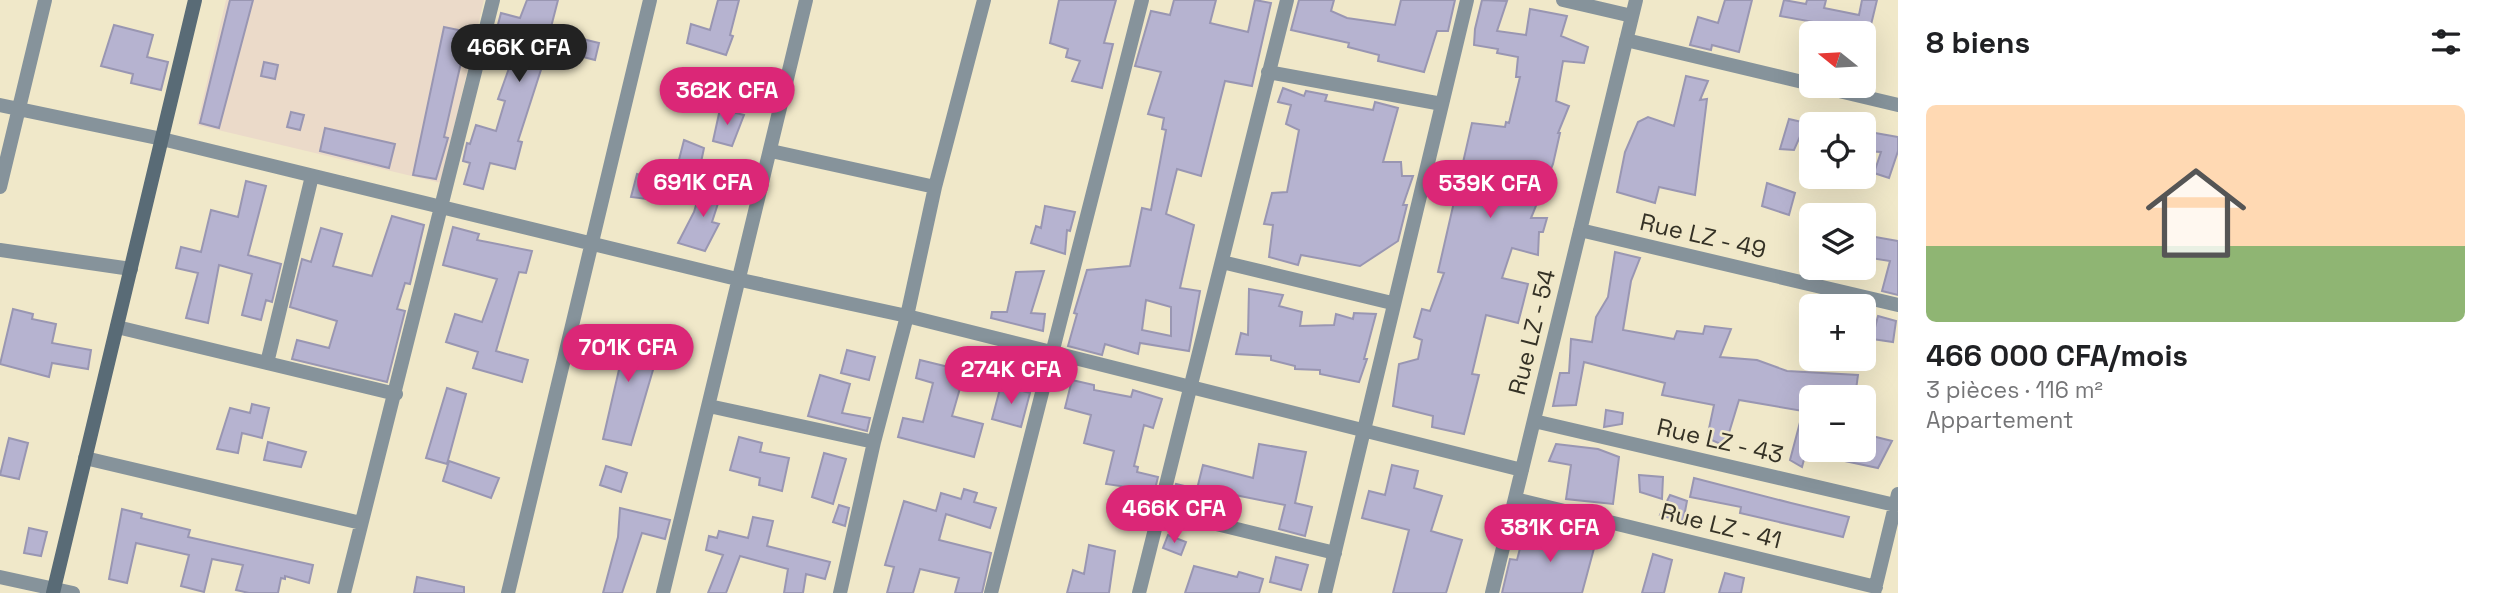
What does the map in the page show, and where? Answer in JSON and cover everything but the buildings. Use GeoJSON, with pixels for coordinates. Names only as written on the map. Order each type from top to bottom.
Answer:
{"type":"FeatureCollection","features":[{"type":"Feature","properties":{"kind":"street"},"geometry":{"type":"LineString","coordinates":[[0,187],[45,0]]}},
{"type":"Feature","properties":{"kind":"street"},"geometry":{"type":"LineString","coordinates":[[54,591],[195,0]]}},
{"type":"Feature","properties":{"kind":"street"},"geometry":{"type":"LineString","coordinates":[[344,593],[493,0]]}},
{"type":"Feature","properties":{"kind":"street"},"geometry":{"type":"LineString","coordinates":[[508,593],[650,0]]}},
{"type":"Feature","properties":{"kind":"street"},"geometry":{"type":"LineString","coordinates":[[663,593],[741,280],[806,0]]}},
{"type":"Feature","properties":{"kind":"street"},"geometry":{"type":"LineString","coordinates":[[840,593],[874,442],[907,316],[935,187],[984,0]]}},
{"type":"Feature","properties":{"kind":"street"},"geometry":{"type":"LineString","coordinates":[[991,593],[1142,0]]}},
{"type":"Feature","properties":{"kind":"street"},"geometry":{"type":"LineString","coordinates":[[1139,593],[1287,0]]}},
{"type":"Feature","properties":{"kind":"street"},"geometry":{"type":"LineString","coordinates":[[1325,593],[1361,432],[1467,0]]}},
{"type":"Feature","properties":{"kind":"street"},"geometry":{"type":"LineString","coordinates":[[1563,0],[1632,16]]}},
{"type":"Feature","properties":{"kind":"street","name":"Rue LZ - 54"},"geometry":{"type":"LineString","coordinates":[[1492,593],[1636,0]]}},
{"type":"Feature","properties":{"kind":"street"},"geometry":{"type":"LineString","coordinates":[[1626,40],[1799,81]]}},
{"type":"Feature","properties":{"kind":"street"},"geometry":{"type":"LineString","coordinates":[[1268,72],[1441,104]]}},
{"type":"Feature","properties":{"kind":"street"},"geometry":{"type":"LineString","coordinates":[[1869,98],[1898,105]]}},
{"type":"Feature","properties":{"kind":"street"},"geometry":{"type":"LineString","coordinates":[[0,105],[162,139],[741,280],[907,316],[1361,432],[1522,470]]}},
{"type":"Feature","properties":{"kind":"street"},"geometry":{"type":"LineString","coordinates":[[771,151],[935,187]]}},
{"type":"Feature","properties":{"kind":"street"},"geometry":{"type":"LineString","coordinates":[[267,363],[312,176]]}},
{"type":"Feature","properties":{"kind":"street","name":"Rue LZ - 49"},"geometry":{"type":"LineString","coordinates":[[1580,230],[1898,305]]}},
{"type":"Feature","properties":{"kind":"street"},"geometry":{"type":"LineString","coordinates":[[0,250],[131,269]]}},
{"type":"Feature","properties":{"kind":"street"},"geometry":{"type":"LineString","coordinates":[[1222,262],[1392,303]]}},
{"type":"Feature","properties":{"kind":"street"},"geometry":{"type":"LineString","coordinates":[[117,327],[396,394]]}},
{"type":"Feature","properties":{"kind":"street"},"geometry":{"type":"LineString","coordinates":[[709,406],[874,442]]}},
{"type":"Feature","properties":{"kind":"street","name":"Rue LZ - 43"},"geometry":{"type":"LineString","coordinates":[[1534,421],[1897,499]]}},
{"type":"Feature","properties":{"kind":"street"},"geometry":{"type":"LineString","coordinates":[[85,458],[361,523]]}},
{"type":"Feature","properties":{"kind":"street","name":"Rue LZ - 41"},"geometry":{"type":"LineString","coordinates":[[1515,499],[1875,590]]}},
{"type":"Feature","properties":{"kind":"street"},"geometry":{"type":"LineString","coordinates":[[1875,590],[1897,499]]}},
{"type":"Feature","properties":{"kind":"street"},"geometry":{"type":"LineString","coordinates":[[1159,510],[1335,553]]}},
{"type":"Feature","properties":{"kind":"street"},"geometry":{"type":"LineString","coordinates":[[0,577],[54,591],[73,593]]}},
{"type":"Feature","properties":{"kind":"shaded area"},"geometry":{"type":"Polygon","coordinates":[[[226,0],[484,0],[441,183],[197,125],[226,0]]]}}]}
